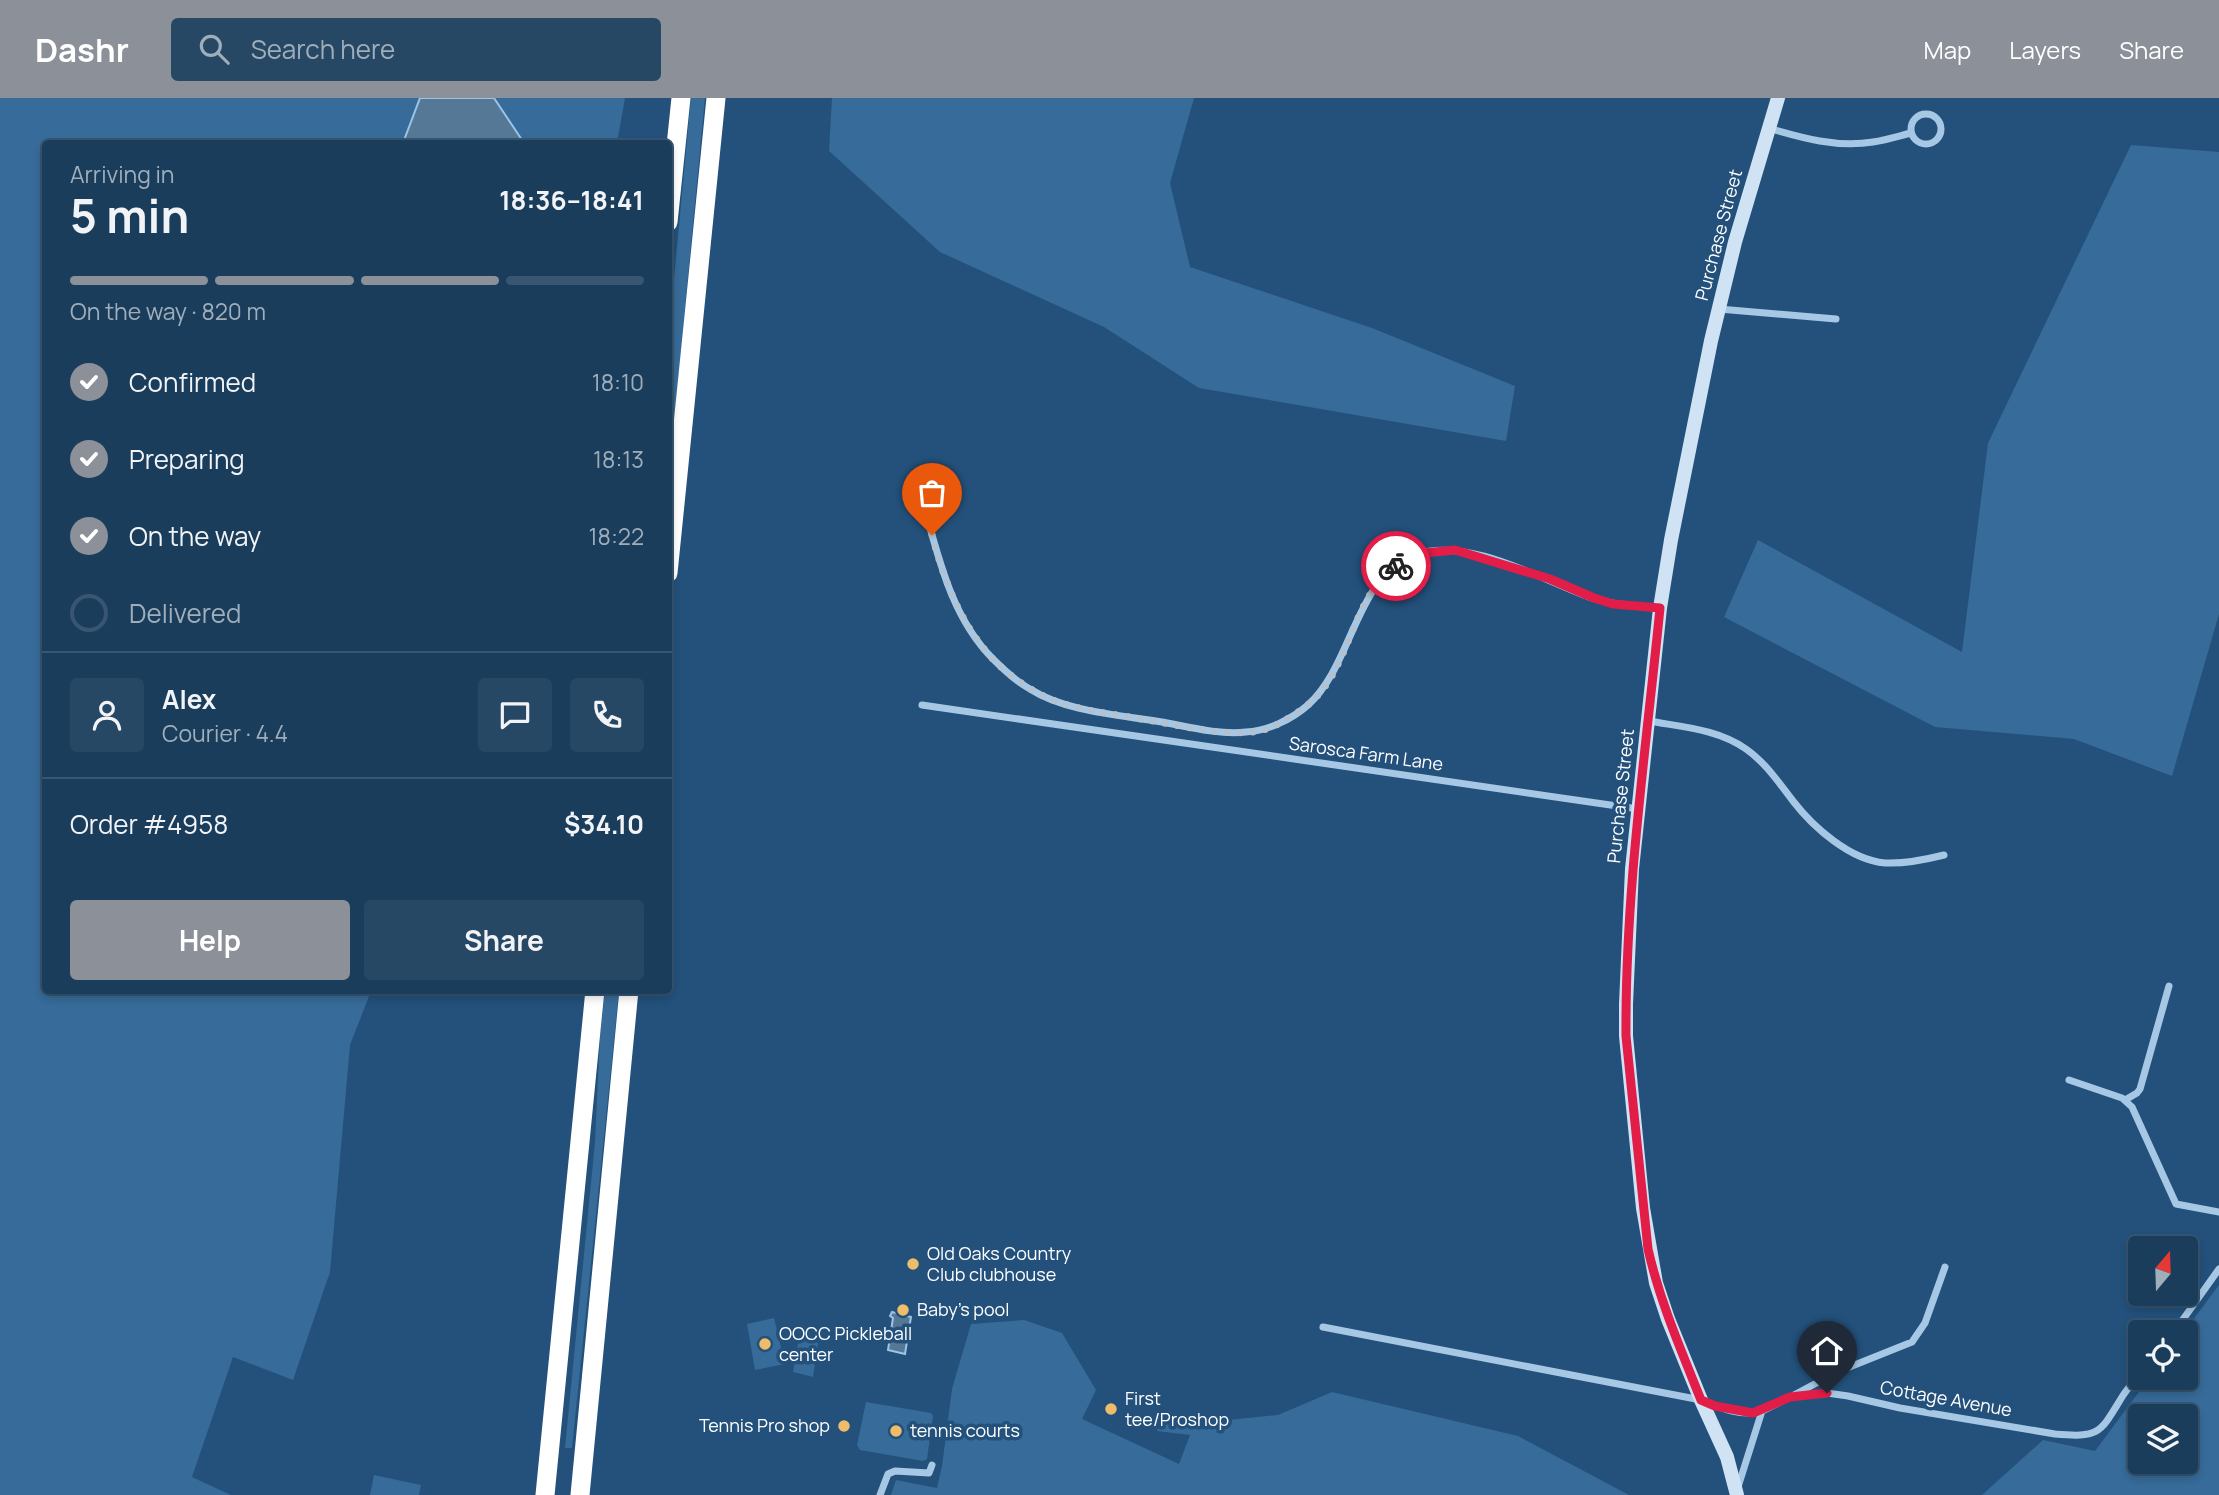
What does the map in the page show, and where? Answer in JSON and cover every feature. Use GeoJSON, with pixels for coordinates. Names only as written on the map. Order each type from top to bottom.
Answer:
{"type":"FeatureCollection","features":[{"type":"Feature","properties":{"kind":"highway"},"geometry":{"type":"LineString","coordinates":[[672,184],[681,98]]}},
{"type":"Feature","properties":{"kind":"highway"},"geometry":{"type":"LineString","coordinates":[[672,533],[716,98]]}},
{"type":"Feature","properties":{"kind":"highway"},"geometry":{"type":"LineString","coordinates":[[545,1495],[594,994]]}},
{"type":"Feature","properties":{"kind":"highway"},"geometry":{"type":"LineString","coordinates":[[580,1495],[629,994]]}},
{"type":"Feature","properties":{"kind":"main road","name":"Purchase Street"},"geometry":{"type":"LineString","coordinates":[[1737,1493],[1727,1457],[1668,1319],[1648,1249],[1626,1036],[1626,1004],[1632,869],[1660,608],[1711,341],[1735,242],[1778,98]]}},
{"type":"Feature","properties":{"kind":"street"},"geometry":{"type":"LineString","coordinates":[[1922,114],[1934,116],[1941,125],[1940,136],[1930,144],[1919,142],[1911,133],[1913,121],[1922,114]]}},
{"type":"Feature","properties":{"kind":"street"},"geometry":{"type":"LineString","coordinates":[[1768,128],[1802,138],[1838,144],[1872,142],[1911,133]]}},
{"type":"Feature","properties":{"kind":"street"},"geometry":{"type":"LineString","coordinates":[[1719,309],[1836,319]]}},
{"type":"Feature","properties":{"kind":"street"},"geometry":{"type":"LineString","coordinates":[[927,517],[951,594],[971,633],[993,659],[1030,690],[1059,702],[1091,710],[1198,729],[1244,733],[1264,730],[1307,706],[1326,686],[1345,651],[1368,596],[1380,580],[1399,563],[1415,554],[1455,550],[1550,579],[1613,604],[1660,608]]}},
{"type":"Feature","properties":{"kind":"street","name":"Sarosca Farm Lane"},"geometry":{"type":"LineString","coordinates":[[922,705],[1639,809]]}},
{"type":"Feature","properties":{"kind":"street"},"geometry":{"type":"LineString","coordinates":[[1648,721],[1706,730],[1727,737],[1746,749],[1764,764],[1809,821],[1833,840],[1859,855],[1881,863],[1904,863],[1944,856]]}},
{"type":"Feature","properties":{"kind":"street"},"geometry":{"type":"LineString","coordinates":[[2125,1100],[2140,1089],[2169,986]]}},
{"type":"Feature","properties":{"kind":"street"},"geometry":{"type":"LineString","coordinates":[[2069,1080],[2125,1100],[2132,1107],[2176,1204],[2219,1212]]}},
{"type":"Feature","properties":{"kind":"street"},"geometry":{"type":"LineString","coordinates":[[1790,1397],[1838,1372],[1912,1342],[1925,1323],[1945,1267]]}},
{"type":"Feature","properties":{"kind":"street"},"geometry":{"type":"LineString","coordinates":[[2183,1320],[2219,1269]]}},
{"type":"Feature","properties":{"kind":"street"},"geometry":{"type":"LineString","coordinates":[[1323,1327],[1701,1400],[1740,1412],[1762,1411],[1737,1493]]}},
{"type":"Feature","properties":{"kind":"street","name":"Cottage Avenue"},"geometry":{"type":"LineString","coordinates":[[1762,1411],[1790,1397],[1827,1393],[1913,1410],[2080,1436],[2104,1427],[2128,1389]]}},
{"type":"Feature","properties":{"kind":"street"},"geometry":{"type":"LineString","coordinates":[[880,1495],[888,1474],[895,1471],[929,1473],[932,1465]]}},
{"type":"Feature","properties":{"kind":"shaded area"},"geometry":{"type":"Polygon","coordinates":[[[0,98],[625,98],[618,140],[42,140],[42,994],[370,994],[350,1045],[330,1272],[293,1380],[233,1357],[192,1477],[231,1495],[0,1495],[0,98]]]}},
{"type":"Feature","properties":{"kind":"shaded area"},"geometry":{"type":"Polygon","coordinates":[[[420,98],[494,98],[522,140],[404,140],[420,98]]]}},
{"type":"Feature","properties":{"kind":"shaded area"},"geometry":{"type":"Polygon","coordinates":[[[691,98],[705,98],[672,444],[672,300],[691,98]]]}},
{"type":"Feature","properties":{"kind":"shaded area"},"geometry":{"type":"Polygon","coordinates":[[[832,98],[1194,98],[1170,183],[1190,267],[1372,328],[1515,386],[1506,441],[1199,388],[1104,327],[940,252],[829,151],[832,98]]]}},
{"type":"Feature","properties":{"kind":"shaded area"},"geometry":{"type":"Polygon","coordinates":[[[2131,145],[2219,152],[2219,614],[2172,776],[2074,739],[1935,727],[1724,617],[1758,540],[1962,652],[1988,443],[2131,145]]]}},
{"type":"Feature","properties":{"kind":"shaded area"},"geometry":{"type":"Polygon","coordinates":[[[605,994],[619,994],[572,1448],[565,1448],[595,1142],[605,994]]]}},
{"type":"Feature","properties":{"kind":"shaded area"},"geometry":{"type":"Polygon","coordinates":[[[2219,1285],[2219,1495],[1982,1495],[2043,1440],[2095,1451],[2128,1407],[2128,1474],[2198,1474],[2198,1404],[2130,1404],[2140,1390],[2198,1390],[2198,1320],[2193,1320],[2219,1285]]]}},
{"type":"Feature","properties":{"kind":"shaded area"},"geometry":{"type":"Polygon","coordinates":[[[892,1312],[911,1317],[905,1354],[888,1350],[892,1312]]]}},
{"type":"Feature","properties":{"kind":"shaded area","name":"OOCC Pickleball center"},"geometry":{"type":"Polygon","coordinates":[[[774,1318],[785,1364],[755,1370],[747,1324],[774,1318]]]}},
{"type":"Feature","properties":{"kind":"shaded area"},"geometry":{"type":"Polygon","coordinates":[[[1024,1320],[1062,1333],[1096,1390],[1082,1419],[1179,1464],[1190,1435],[1157,1431],[1159,1418],[1198,1423],[1278,1415],[1332,1392],[1518,1436],[1629,1495],[891,1495],[896,1480],[937,1488],[952,1389],[971,1324],[1024,1320]]]}},
{"type":"Feature","properties":{"kind":"shaded area"},"geometry":{"type":"Polygon","coordinates":[[[799,1339],[818,1343],[813,1377],[793,1372],[799,1339]]]}},
{"type":"Feature","properties":{"kind":"shaded area","name":"tennis courts"},"geometry":{"type":"Polygon","coordinates":[[[866,1402],[931,1413],[933,1416],[927,1459],[923,1461],[860,1450],[857,1445],[866,1402]]]}},
{"type":"Feature","properties":{"kind":"shaded area"},"geometry":{"type":"Polygon","coordinates":[[[374,1475],[421,1485],[419,1495],[370,1495],[374,1475]]]}},
{"type":"Feature","properties":{"kind":"way so far"},"geometry":{"type":"LineString","coordinates":[[932,535],[951,594],[971,633],[993,659],[1030,690],[1059,702],[1091,710],[1198,729],[1244,733],[1264,730],[1286,720],[1307,706],[1326,686],[1345,651],[1368,596],[1380,580],[1396,566]]}},
{"type":"Feature","properties":{"kind":"place","name":"Old Oaks Country Club clubhouse"},"geometry":{"type":"Point","coordinates":[913,1264]}},
{"type":"Feature","properties":{"kind":"place","name":"Baby's pool"},"geometry":{"type":"Point","coordinates":[903,1310]}},
{"type":"Feature","properties":{"kind":"place","name":"OOCC Pickleball center"},"geometry":{"type":"Point","coordinates":[765,1344]}},
{"type":"Feature","properties":{"kind":"place","name":"First tee/Proshop"},"geometry":{"type":"Point","coordinates":[1111,1409]}},
{"type":"Feature","properties":{"kind":"place","name":"Tennis Pro shop"},"geometry":{"type":"Point","coordinates":[844,1426]}},
{"type":"Feature","properties":{"kind":"place","name":"tennis courts"},"geometry":{"type":"Point","coordinates":[896,1431]}},
{"type":"Feature","properties":{"kind":"route"},"geometry":{"type":"LineString","coordinates":[[1396,566],[1415,554],[1455,550],[1550,579],[1572,590],[1613,604],[1660,608],[1632,869],[1626,1004],[1626,1036],[1648,1249],[1668,1319],[1701,1400],[1715,1406],[1753,1413],[1790,1397],[1827,1393]]}}]}
